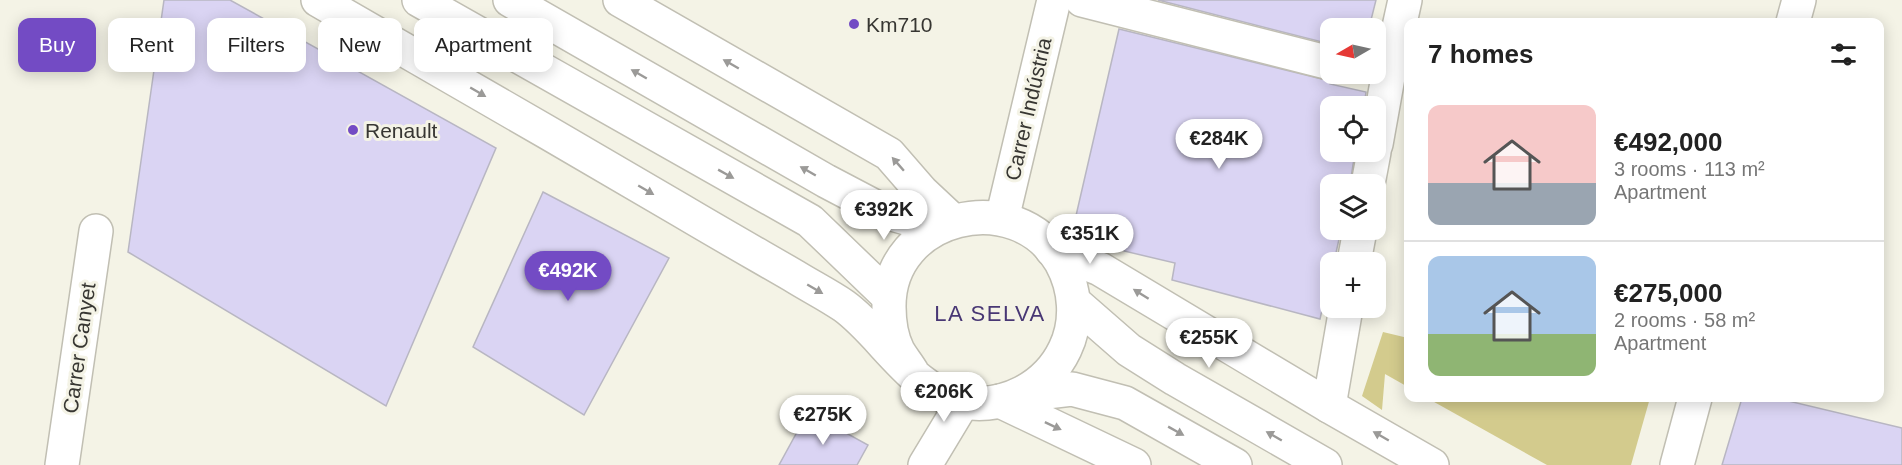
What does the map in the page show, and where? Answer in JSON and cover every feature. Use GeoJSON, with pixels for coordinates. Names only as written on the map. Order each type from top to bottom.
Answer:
{"type":"FeatureCollection","features":[{"type":"Feature","properties":{"kind":"main road"},"geometry":{"type":"LineString","coordinates":[[318,0],[845,306],[912,372],[935,391],[963,402],[981,403],[1072,389],[1125,403],[1235,465]]}},
{"type":"Feature","properties":{"kind":"main road"},"geometry":{"type":"LineString","coordinates":[[419,0],[810,221],[889,297]]}},
{"type":"Feature","properties":{"kind":"main road"},"geometry":{"type":"LineString","coordinates":[[510,0],[826,181],[885,212],[946,224]]}},
{"type":"Feature","properties":{"kind":"main road"},"geometry":{"type":"LineString","coordinates":[[620,0],[889,154],[946,224]]}},
{"type":"Feature","properties":{"kind":"main road","name":"Carrer Indústria"},"geometry":{"type":"LineString","coordinates":[[1002,219],[1053,0]]}},
{"type":"Feature","properties":{"kind":"main road"},"geometry":{"type":"LineString","coordinates":[[1083,0],[1320,60]]}},
{"type":"Feature","properties":{"kind":"main road"},"geometry":{"type":"LineString","coordinates":[[1386,57],[1405,0]]}},
{"type":"Feature","properties":{"kind":"main road"},"geometry":{"type":"LineString","coordinates":[[1794,18],[1799,0]]}},
{"type":"Feature","properties":{"kind":"main road"},"geometry":{"type":"LineString","coordinates":[[912,372],[897,350],[889,324],[889,297],[895,275],[905,256],[920,239],[946,224],[986,216],[1002,219],[1029,230],[1052,250],[1067,274],[1074,302],[1069,340],[1061,357],[1036,385],[1010,398]]}},
{"type":"Feature","properties":{"kind":"main road","name":"Carrer Canyet"},"geometry":{"type":"LineString","coordinates":[[62,465],[96,231]]}},
{"type":"Feature","properties":{"kind":"main road"},"geometry":{"type":"LineString","coordinates":[[1052,250],[1100,269],[1432,465]]}},
{"type":"Feature","properties":{"kind":"main road"},"geometry":{"type":"LineString","coordinates":[[1074,302],[1129,350],[1174,379],[1325,465]]}},
{"type":"Feature","properties":{"kind":"main road"},"geometry":{"type":"LineString","coordinates":[[1329,406],[1344,318]]}},
{"type":"Feature","properties":{"kind":"main road"},"geometry":{"type":"LineString","coordinates":[[1010,398],[1134,465]]}},
{"type":"Feature","properties":{"kind":"main road"},"geometry":{"type":"LineString","coordinates":[[926,465],[963,402]]}},
{"type":"Feature","properties":{"kind":"main road"},"geometry":{"type":"LineString","coordinates":[[1677,465],[1694,402]]}},
{"type":"Feature","properties":{"kind":"shaded area"},"geometry":{"type":"Polygon","coordinates":[[[1383,332],[1404,337],[1404,385],[1385,374],[1382,410],[1362,396],[1383,332]]]}},
{"type":"Feature","properties":{"kind":"shaded area"},"geometry":{"type":"Polygon","coordinates":[[[1434,402],[1649,402],[1631,465],[1547,465],[1434,402]]]}},
{"type":"Feature","properties":{"kind":"building"},"geometry":{"type":"Polygon","coordinates":[[[164,0],[230,0],[262,18],[207,18],[207,72],[306,72],[306,42],[318,49],[318,72],[359,72],[496,148],[386,406],[128,252],[154,72],[195,72],[195,18],[161,18],[164,0]]]}},
{"type":"Feature","properties":{"kind":"building"},"geometry":{"type":"Polygon","coordinates":[[[1158,0],[1376,0],[1372,18],[1320,18],[1320,41],[1158,0]]]}},
{"type":"Feature","properties":{"kind":"building"},"geometry":{"type":"Polygon","coordinates":[[[1119,29],[1320,79],[1320,84],[1366,92],[1365,96],[1320,96],[1320,162],[1353,162],[1352,174],[1320,174],[1320,240],[1339,240],[1336,252],[1320,252],[1320,319],[1172,280],[1175,263],[1124,251],[1126,234],[1075,220],[1119,29]]]}},
{"type":"Feature","properties":{"kind":"building"},"geometry":{"type":"Polygon","coordinates":[[[543,192],[669,258],[584,415],[473,347],[543,192]]]}},
{"type":"Feature","properties":{"kind":"building"},"geometry":{"type":"Polygon","coordinates":[[[1741,402],[1793,402],[1902,428],[1902,465],[1722,465],[1741,402]]]}},
{"type":"Feature","properties":{"kind":"building"},"geometry":{"type":"Polygon","coordinates":[[[808,412],[868,445],[857,465],[779,465],[808,412]]]}},
{"type":"Feature","properties":{"kind":"place","name":"Km710"},"geometry":{"type":"Point","coordinates":[854,24]}},
{"type":"Feature","properties":{"kind":"place","name":"Renault"},"geometry":{"type":"Point","coordinates":[353,130]}},
{"type":"Feature","properties":{"kind":"district","name":"LA SELVA"},"geometry":{"type":"Point","coordinates":[990,313]}}]}
